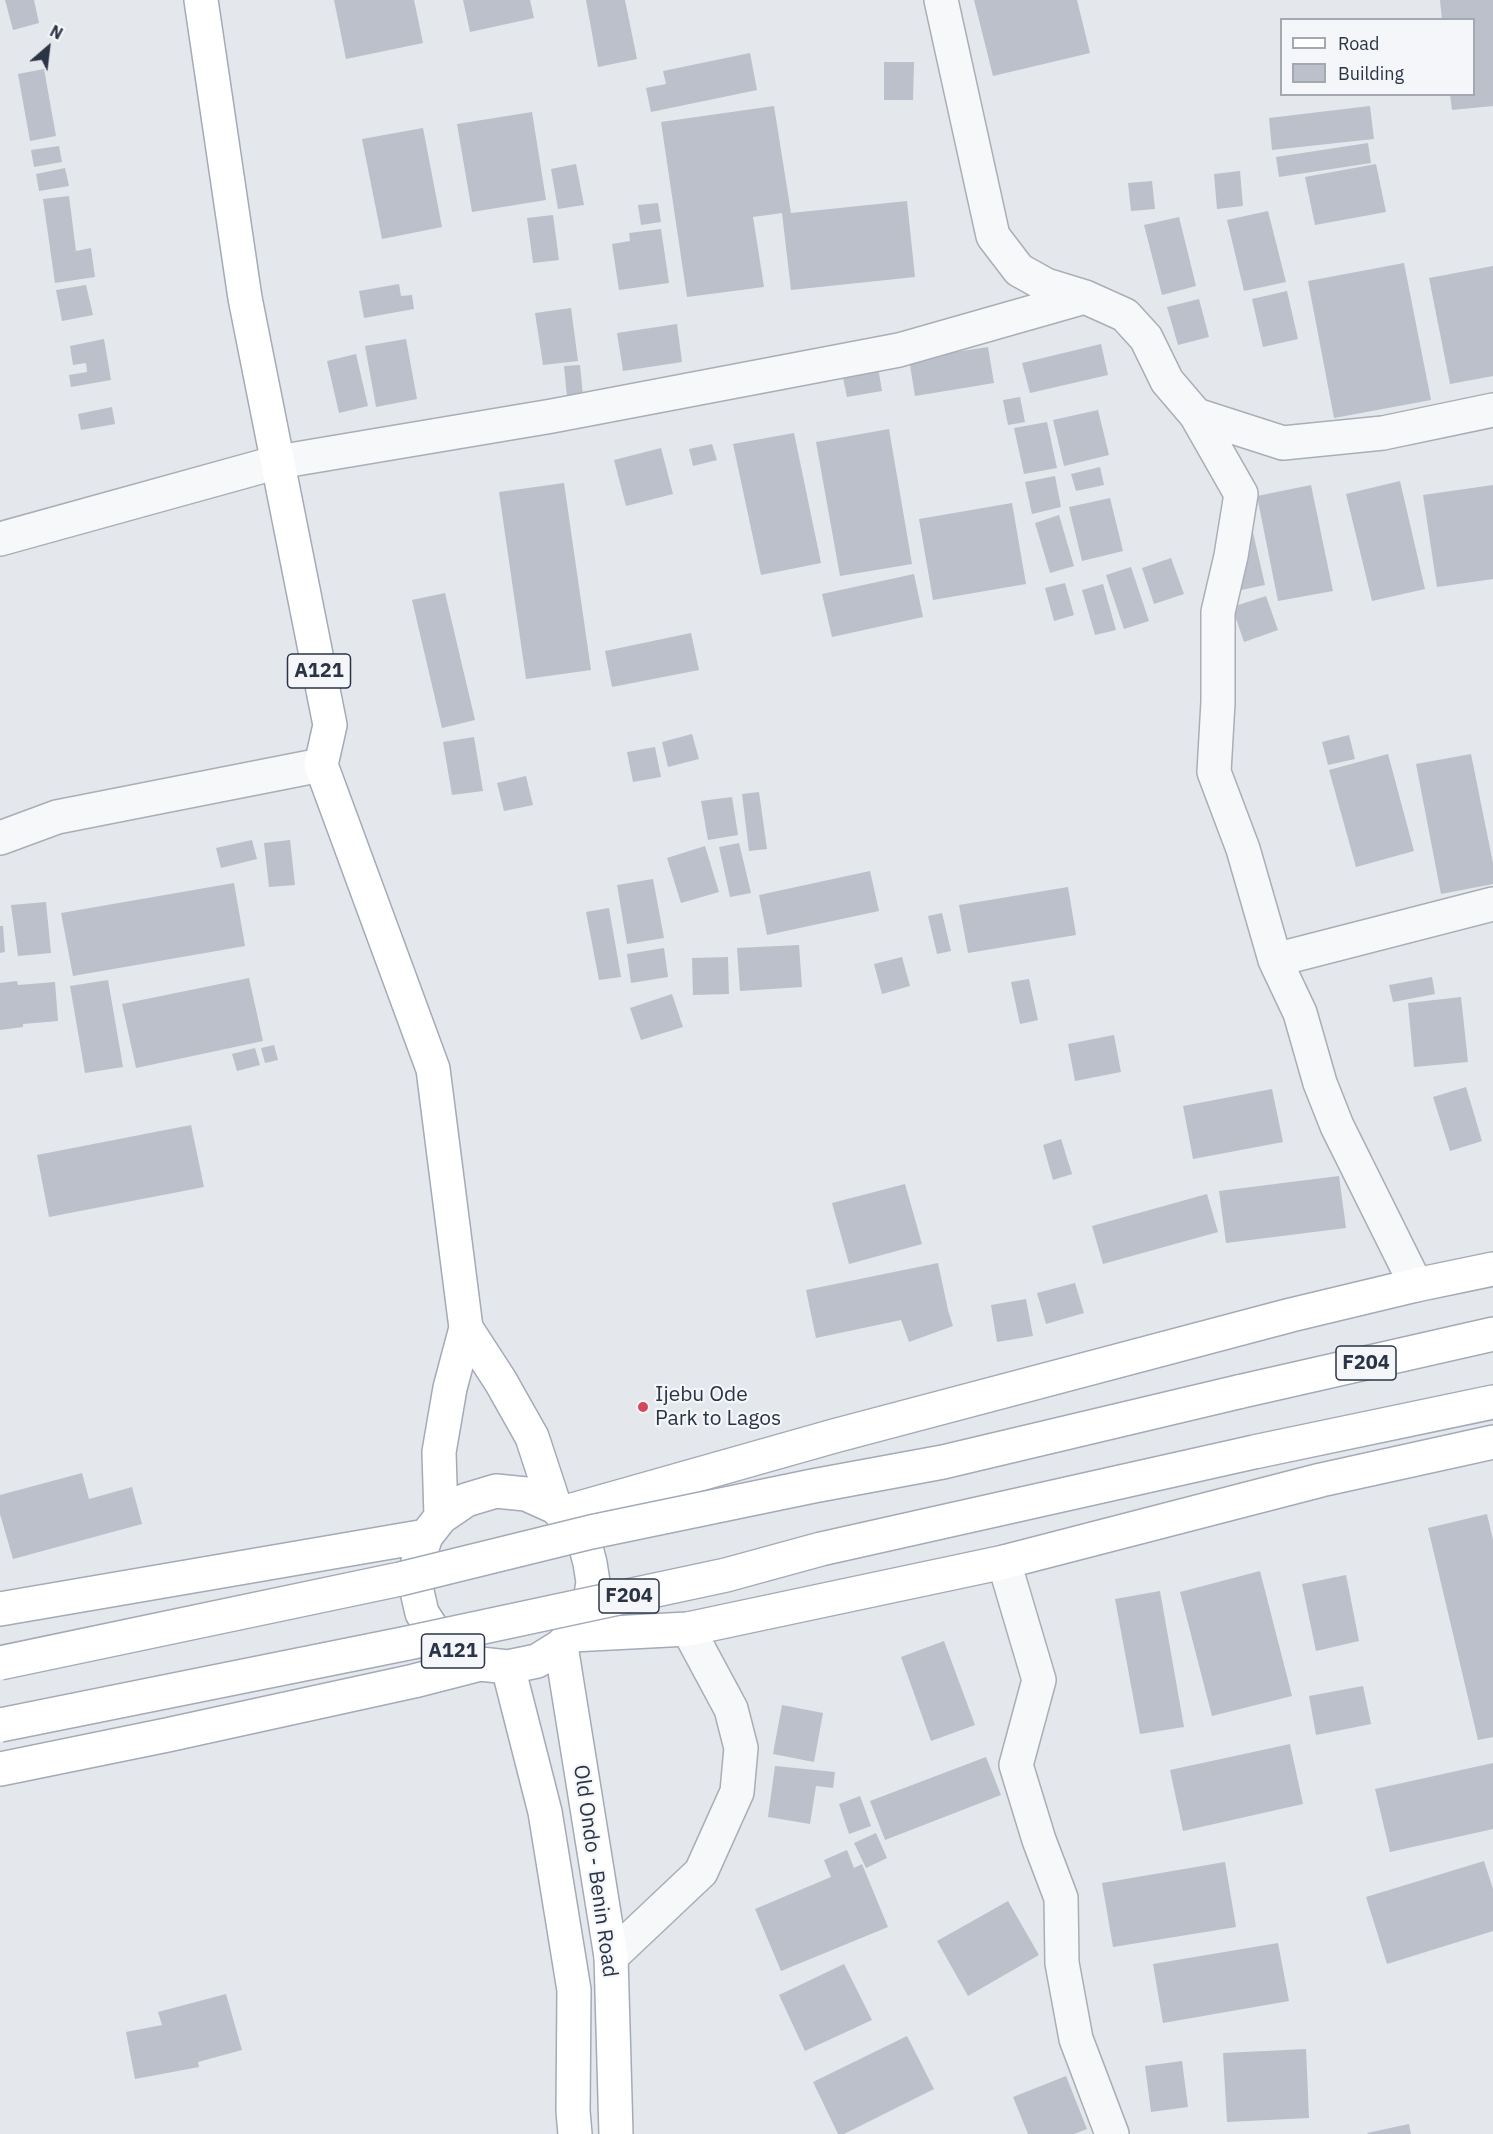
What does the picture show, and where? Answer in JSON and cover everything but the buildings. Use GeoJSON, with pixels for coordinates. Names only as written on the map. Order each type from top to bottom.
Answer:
{"type":"FeatureCollection","features":[{"type":"Feature","properties":{"kind":"main road","name":"A121"},"geometry":{"type":"LineString","coordinates":[[201,0],[245,298],[330,725],[321,765],[433,1069],[466,1328],[450,1388],[439,1452],[434,1527],[418,1561],[416,1587],[422,1613],[436,1635],[456,1653],[494,1666],[537,1661],[567,1641],[583,1620],[590,1601],[593,1582],[591,1563],[585,1544],[575,1527],[558,1510],[526,1494],[496,1491],[466,1500],[434,1527]]}},
{"type":"Feature","properties":{"kind":"main road"},"geometry":{"type":"LineString","coordinates":[[558,1510],[1291,1315],[1493,1269]]}},
{"type":"Feature","properties":{"kind":"main road","name":"A121"},"geometry":{"type":"LineString","coordinates":[[466,1328],[501,1382],[532,1437],[558,1510]]}},
{"type":"Feature","properties":{"kind":"main road","name":"F204"},"geometry":{"type":"LineString","coordinates":[[0,1663],[400,1579],[591,1532],[813,1486],[943,1462],[1493,1334]]}},
{"type":"Feature","properties":{"kind":"main road","name":"F204"},"geometry":{"type":"LineString","coordinates":[[0,1725],[408,1643],[703,1580],[821,1549],[1493,1401]]}},
{"type":"Feature","properties":{"kind":"main road"},"geometry":{"type":"LineString","coordinates":[[567,1641],[688,1629],[1004,1563],[1321,1480],[1493,1442]]}},
{"type":"Feature","properties":{"kind":"main road"},"geometry":{"type":"LineString","coordinates":[[0,1610],[434,1527]]}},
{"type":"Feature","properties":{"kind":"main road","name":"Old Ondo - Benin Road"},"geometry":{"type":"LineString","coordinates":[[567,1641],[611,1957],[616,2134]]}},
{"type":"Feature","properties":{"kind":"main road"},"geometry":{"type":"LineString","coordinates":[[0,1769],[494,1666]]}},
{"type":"Feature","properties":{"kind":"main road","name":"Old Ondo - Benin Road"},"geometry":{"type":"LineString","coordinates":[[494,1666],[545,1812],[574,1990],[573,2111],[575,2134]]}},
{"type":"Feature","properties":{"kind":"street"},"geometry":{"type":"LineString","coordinates":[[940,0],[993,236],[1019,270],[1046,285],[1085,297],[1125,315],[1146,338],[1167,381],[1196,415],[1241,494],[1231,556],[1218,612],[1218,702],[1214,772],[1244,849],[1275,960],[1300,1013],[1320,1083],[1337,1126],[1416,1285]]}},
{"type":"Feature","properties":{"kind":"street"},"geometry":{"type":"LineString","coordinates":[[0,539],[278,462],[564,413],[899,350],[1085,297]]}},
{"type":"Feature","properties":{"kind":"street"},"geometry":{"type":"LineString","coordinates":[[1196,415],[1283,443],[1383,433],[1493,410]]}},
{"type":"Feature","properties":{"kind":"street"},"geometry":{"type":"LineString","coordinates":[[0,838],[57,817],[321,765]]}},
{"type":"Feature","properties":{"kind":"street"},"geometry":{"type":"LineString","coordinates":[[1275,960],[1493,904]]}},
{"type":"Feature","properties":{"kind":"street"},"geometry":{"type":"LineString","coordinates":[[1004,1563],[1039,1680],[1016,1765],[1039,1840],[1061,1898],[1062,1963],[1076,2039],[1112,2134]]}},
{"type":"Feature","properties":{"kind":"street"},"geometry":{"type":"LineString","coordinates":[[611,1957],[701,1872],[737,1792],[741,1748],[731,1709],[688,1629]]}},
{"type":"Feature","properties":{"kind":"place","name":"Ijebu Ode Park to Lagos"},"geometry":{"type":"Point","coordinates":[643,1407]}}]}
